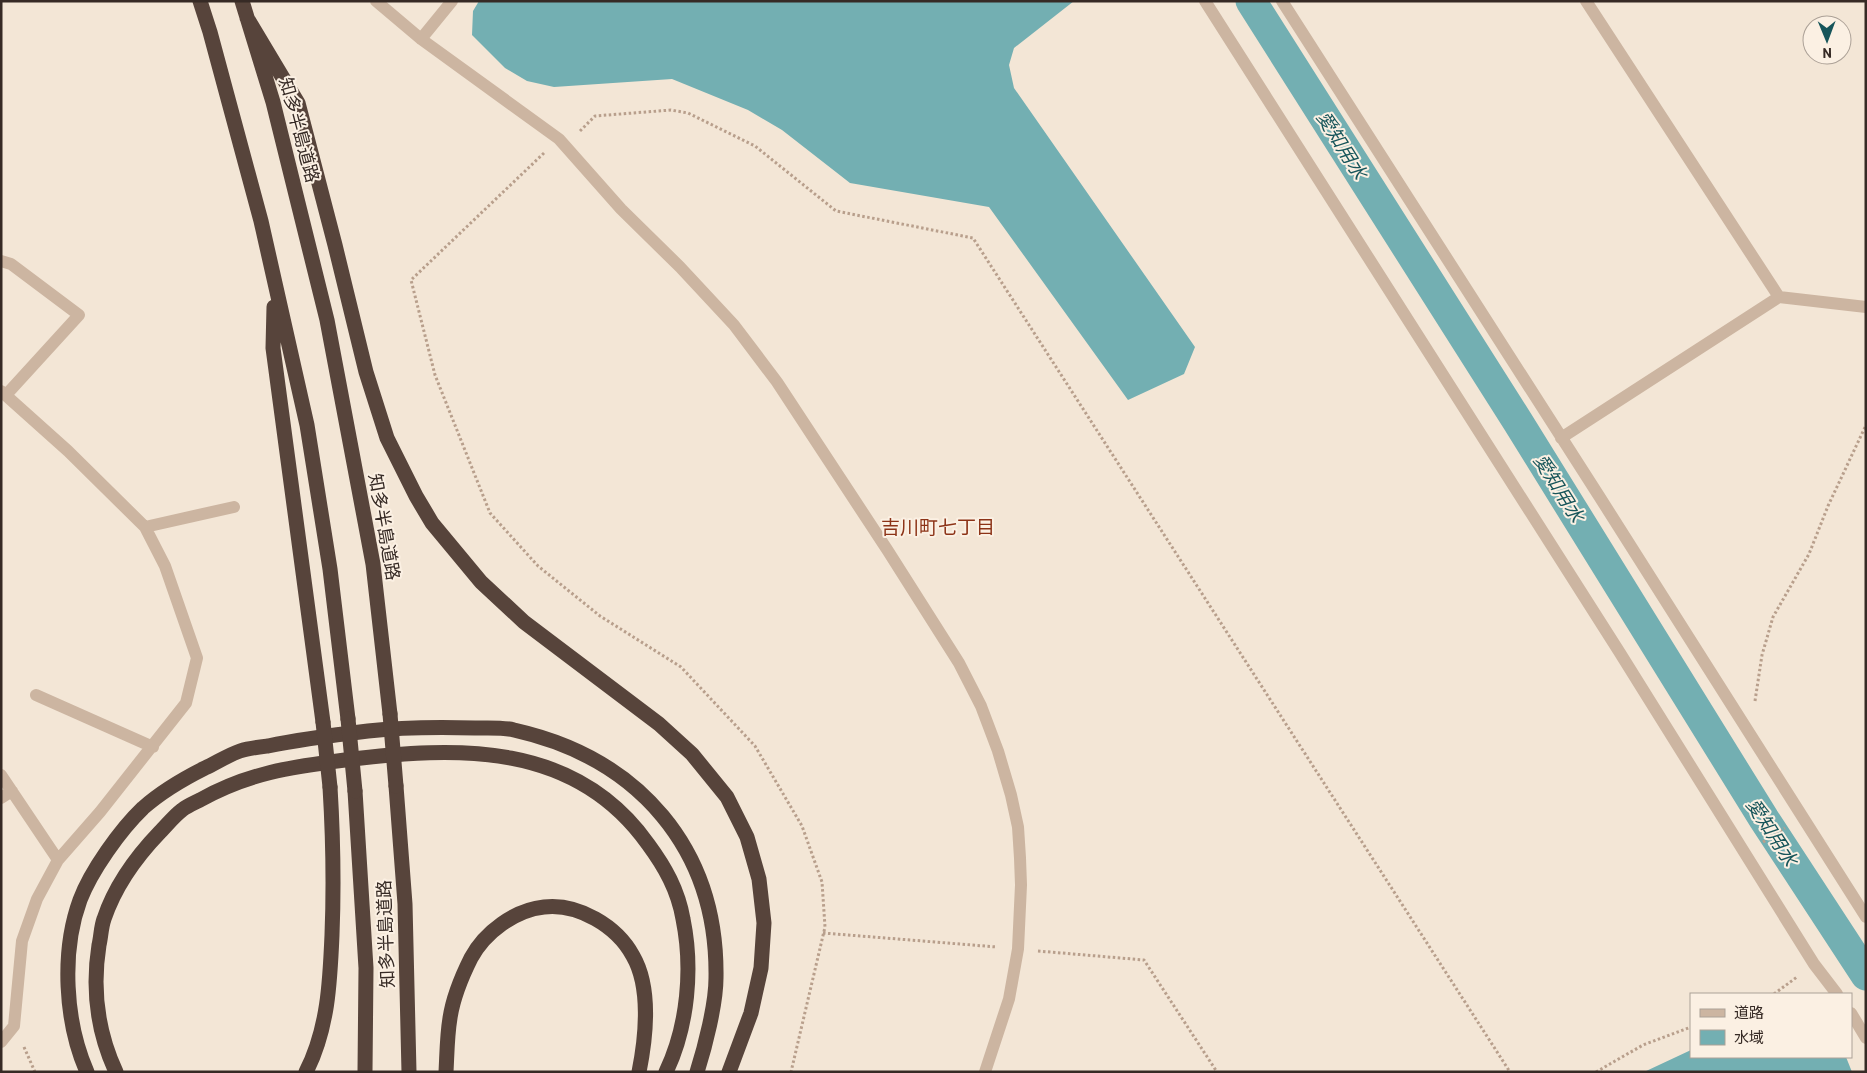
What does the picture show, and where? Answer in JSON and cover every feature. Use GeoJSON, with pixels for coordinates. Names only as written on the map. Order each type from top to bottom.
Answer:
{"type":"FeatureCollection","features":[{"type":"Feature","properties":{"kind":"highway","name":"知多半島道路"},"geometry":{"type":"LineString","coordinates":[[200,1],[261,221],[308,435],[330,569],[355,791],[366,968],[365,1072]]}},
{"type":"Feature","properties":{"kind":"highway","name":"知多半島道路"},"geometry":{"type":"LineString","coordinates":[[242,1],[273,102],[327,320],[373,564],[390,714],[405,904],[409,1072]]}},
{"type":"Feature","properties":{"kind":"highway"},"geometry":{"type":"LineString","coordinates":[[248,18],[298,103],[366,372],[387,438],[416,496],[432,523],[481,582],[524,622],[651,718],[692,754],[726,796],[747,837],[759,879],[764,923],[761,968],[751,1013],[728,1072]]}},
{"type":"Feature","properties":{"kind":"highway"},"geometry":{"type":"LineString","coordinates":[[275,288],[272,348],[323,722],[330,787],[333,860],[332,948],[328,1003],[321,1033],[306,1072]]}},
{"type":"Feature","properties":{"kind":"highway"},"geometry":{"type":"LineString","coordinates":[[87,1072],[74,1029],[69,996],[68,964],[72,933],[80,900],[95,870],[114,842],[144,808],[182,780],[239,751],[307,738],[413,728],[512,729],[564,744],[597,761],[630,782],[664,817],[680,838],[704,888],[711,913],[715,943],[716,981],[697,1072]]}},
{"type":"Feature","properties":{"kind":"highway"},"geometry":{"type":"LineString","coordinates":[[116,1072],[103,1036],[96,1002],[96,964],[103,920],[123,878],[149,844],[182,810],[219,789],[259,774],[308,765],[403,753],[450,753],[500,756],[535,763],[564,774],[588,786],[610,803],[635,825],[651,847],[670,876],[680,903],[686,931],[686,993],[682,1026],[666,1072]]}},
{"type":"Feature","properties":{"kind":"highway"},"geometry":{"type":"LineString","coordinates":[[446,1072],[450,1018],[458,990],[472,956],[494,929],[523,913],[544,907],[570,908],[594,918],[612,930],[624,942],[634,957],[642,978],[645,1000],[643,1055],[640,1072]]}},
{"type":"Feature","properties":{"kind":"street"},"geometry":{"type":"LineString","coordinates":[[376,1],[421,39],[562,142],[621,209],[680,267],[734,325],[777,382],[888,551],[958,663],[980,706],[998,751],[1018,826],[1021,886],[1018,949],[1008,999],[984,1072]]}},
{"type":"Feature","properties":{"kind":"street"},"geometry":{"type":"LineString","coordinates":[[421,39],[452,1]]}},
{"type":"Feature","properties":{"kind":"street"},"geometry":{"type":"LineString","coordinates":[[1205,1],[1620,653],[1814,964],[1836,993]]}},
{"type":"Feature","properties":{"kind":"street"},"geometry":{"type":"LineString","coordinates":[[1282,1],[1866,917]]}},
{"type":"Feature","properties":{"kind":"street"},"geometry":{"type":"LineString","coordinates":[[1586,1],[1779,297]]}},
{"type":"Feature","properties":{"kind":"street"},"geometry":{"type":"LineString","coordinates":[[1,261],[11,264],[78,315],[4,393],[68,451],[145,527],[165,566],[197,658],[186,703],[153,747],[58,860],[37,899],[22,941],[14,1026],[1,1042]]}},
{"type":"Feature","properties":{"kind":"street"},"geometry":{"type":"LineString","coordinates":[[1561,438],[1779,297],[1866,307]]}},
{"type":"Feature","properties":{"kind":"street"},"geometry":{"type":"LineString","coordinates":[[145,527],[234,507]]}},
{"type":"Feature","properties":{"kind":"street"},"geometry":{"type":"LineString","coordinates":[[36,696],[153,747]]}},
{"type":"Feature","properties":{"kind":"street"},"geometry":{"type":"LineString","coordinates":[[1,775],[6,794],[58,860]]}},
{"type":"Feature","properties":{"kind":"street"},"geometry":{"type":"LineString","coordinates":[[1852,1014],[1866,1038]]}},
{"type":"Feature","properties":{"kind":"path"},"geometry":{"type":"LineString","coordinates":[[791,1072],[825,927],[822,882],[802,826],[755,746],[681,667],[600,616],[538,566],[490,513],[435,375],[410,280],[562,142],[596,116],[671,110],[688,113],[755,146],[836,211],[973,238],[1510,1072]]}},
{"type":"Feature","properties":{"kind":"path"},"geometry":{"type":"LineString","coordinates":[[1746,726],[1754,710],[1762,655],[1773,617],[1809,554],[1828,506],[1866,425]]}},
{"type":"Feature","properties":{"kind":"path"},"geometry":{"type":"LineString","coordinates":[[1745,853],[1803,817]]}},
{"type":"Feature","properties":{"kind":"path"},"geometry":{"type":"LineString","coordinates":[[823,933],[1144,960],[1217,1072]]}},
{"type":"Feature","properties":{"kind":"path"},"geometry":{"type":"LineString","coordinates":[[1775,993],[1814,964]]}},
{"type":"Feature","properties":{"kind":"path"},"geometry":{"type":"LineString","coordinates":[[1596,1072],[1643,1045],[1690,1027]]}},
{"type":"Feature","properties":{"kind":"water"},"geometry":{"type":"Polygon","coordinates":[[[479,1],[1074,1],[1014,48],[1009,65],[1014,88],[1195,347],[1184,374],[1128,400],[989,207],[850,183],[782,130],[748,110],[672,79],[554,87],[527,81],[505,68],[472,35],[473,11],[479,1]]]}},
{"type":"Feature","properties":{"kind":"water"},"geometry":{"type":"Polygon","coordinates":[[[1690,1050],[1690,1058],[1846,1058],[1852,1072],[1644,1072],[1690,1050]]]}},
{"type":"Feature","properties":{"kind":"waterway","name":"愛知用水"},"geometry":{"type":"LineString","coordinates":[[1251,1],[1518,422],[1764,819],[1866,975]]}},
{"type":"Feature","properties":{"kind":"district","name":"吉川町七丁目"},"geometry":{"type":"Point","coordinates":[938,527]}}]}
